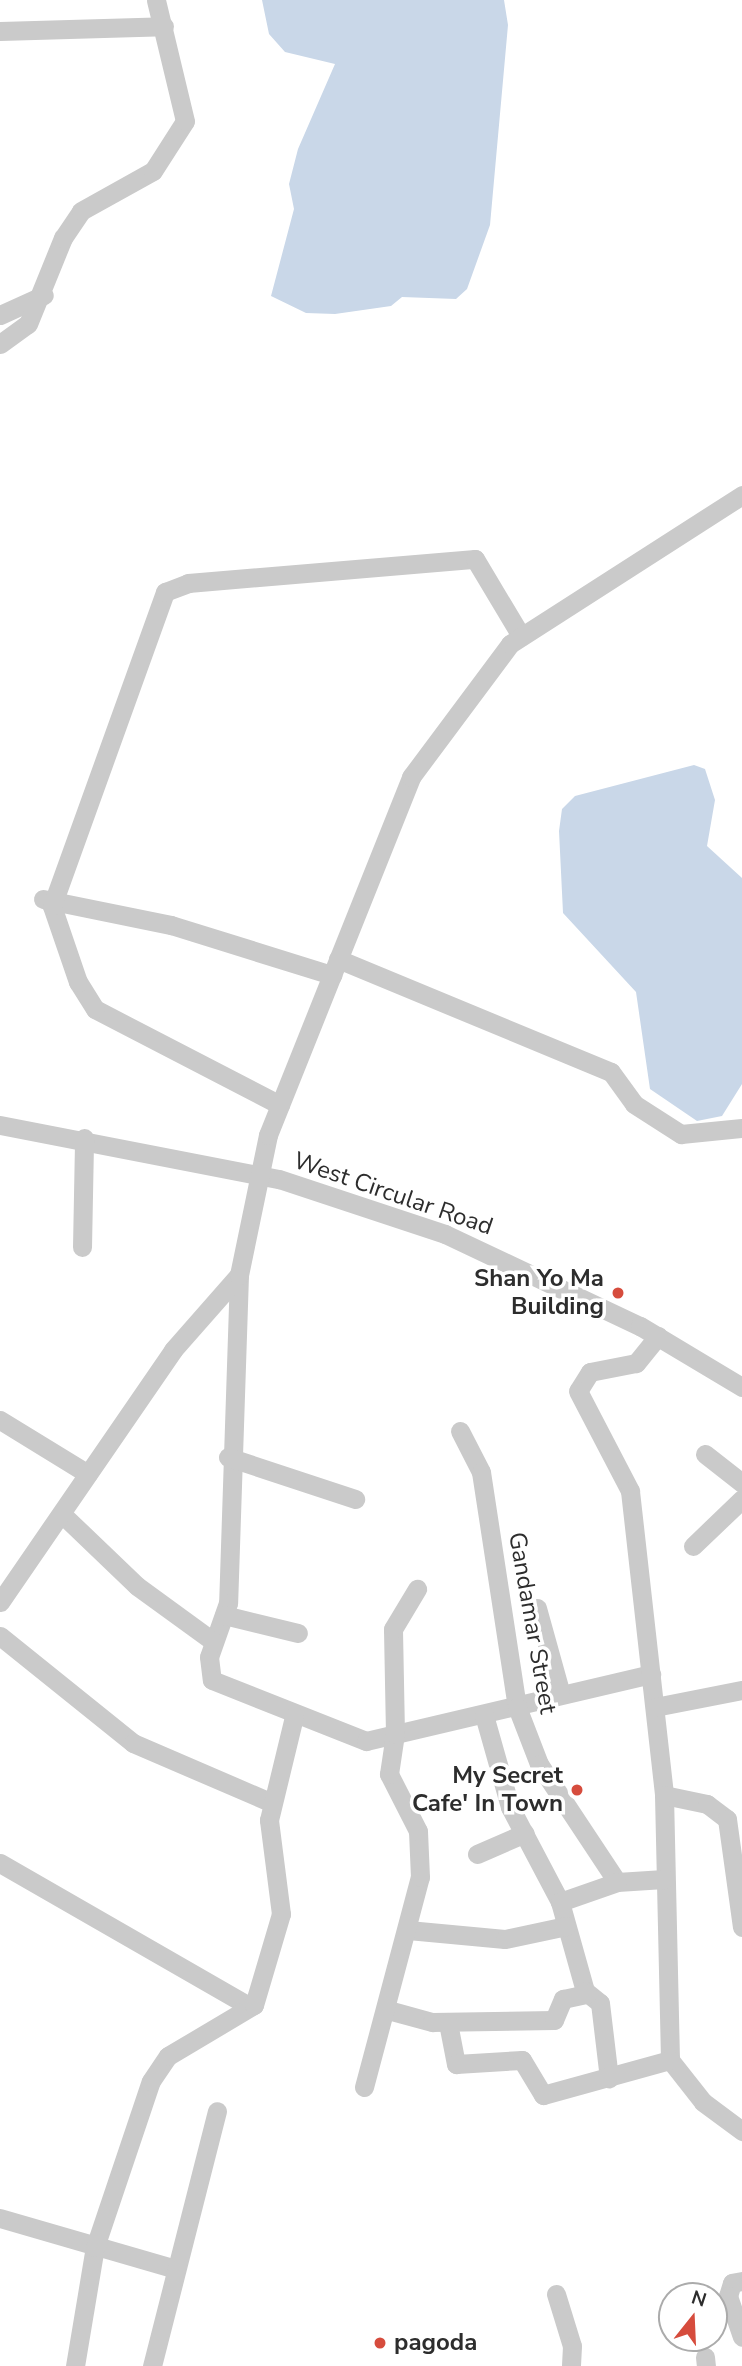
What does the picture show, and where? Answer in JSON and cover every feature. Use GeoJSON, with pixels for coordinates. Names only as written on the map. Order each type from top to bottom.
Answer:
{"type":"FeatureCollection","features":[{"type":"Feature","properties":{"kind":"street"},"geometry":{"type":"LineString","coordinates":[[0,344],[28,324],[44,295],[63,238],[81,211],[153,171],[185,121],[156,0]]}},
{"type":"Feature","properties":{"kind":"street"},"geometry":{"type":"LineString","coordinates":[[0,31],[164,26]]}},
{"type":"Feature","properties":{"kind":"street"},"geometry":{"type":"LineString","coordinates":[[0,315],[44,295]]}},
{"type":"Feature","properties":{"kind":"street"},"geometry":{"type":"LineString","coordinates":[[651,1674],[560,1691],[517,1707],[484,1715],[355,1740],[294,1717],[212,1680],[214,1642],[224,1615],[239,1275],[255,1174],[411,777],[521,636],[742,495]]}},
{"type":"Feature","properties":{"kind":"street"},"geometry":{"type":"LineString","coordinates":[[280,1105],[95,1009],[79,982],[48,900],[165,592],[188,583],[475,559],[521,636]]}},
{"type":"Feature","properties":{"kind":"street"},"geometry":{"type":"LineString","coordinates":[[48,900],[171,925],[335,967],[611,1072],[634,1104],[681,1134],[742,1128]]}},
{"type":"Feature","properties":{"kind":"street","name":"West Circular Road"},"geometry":{"type":"LineString","coordinates":[[0,1125],[84,1138],[255,1174],[445,1234],[658,1336],[742,1387]]}},
{"type":"Feature","properties":{"kind":"street"},"geometry":{"type":"LineString","coordinates":[[82,1247],[84,1138]]}},
{"type":"Feature","properties":{"kind":"street"},"geometry":{"type":"LineString","coordinates":[[0,1602],[64,1516],[88,1474],[173,1350],[239,1275]]}},
{"type":"Feature","properties":{"kind":"street"},"geometry":{"type":"LineString","coordinates":[[658,1336],[636,1363],[590,1372],[578,1391],[630,1491],[664,1795],[670,2060],[703,2102],[742,2131]]}},
{"type":"Feature","properties":{"kind":"street"},"geometry":{"type":"LineString","coordinates":[[0,1420],[88,1474]]}},
{"type":"Feature","properties":{"kind":"street","name":"Gandamar Street"},"geometry":{"type":"LineString","coordinates":[[460,1431],[481,1472],[517,1707],[539,1763],[617,1882]]}},
{"type":"Feature","properties":{"kind":"street"},"geometry":{"type":"LineString","coordinates":[[705,1454],[742,1483]]}},
{"type":"Feature","properties":{"kind":"street"},"geometry":{"type":"LineString","coordinates":[[229,1457],[355,1499]]}},
{"type":"Feature","properties":{"kind":"street"},"geometry":{"type":"LineString","coordinates":[[693,1546],[742,1499]]}},
{"type":"Feature","properties":{"kind":"street"},"geometry":{"type":"LineString","coordinates":[[64,1516],[137,1586],[214,1642]]}},
{"type":"Feature","properties":{"kind":"street"},"geometry":{"type":"LineString","coordinates":[[364,2087],[388,2010],[408,1930],[420,1846],[391,1785],[395,1734],[393,1629],[417,1589]]}},
{"type":"Feature","properties":{"kind":"street"},"geometry":{"type":"LineString","coordinates":[[537,1608],[560,1691]]}},
{"type":"Feature","properties":{"kind":"street"},"geometry":{"type":"LineString","coordinates":[[224,1615],[298,1633]]}},
{"type":"Feature","properties":{"kind":"street"},"geometry":{"type":"LineString","coordinates":[[0,1636],[133,1743],[272,1803]]}},
{"type":"Feature","properties":{"kind":"street"},"geometry":{"type":"LineString","coordinates":[[655,1707],[742,1690]]}},
{"type":"Feature","properties":{"kind":"street"},"geometry":{"type":"LineString","coordinates":[[484,1715],[506,1795],[560,1902],[587,1994],[601,2009],[609,2078]]}},
{"type":"Feature","properties":{"kind":"street"},"geometry":{"type":"LineString","coordinates":[[75,2366],[95,2247],[151,2081],[168,2056],[249,2006],[281,1914],[272,1803],[294,1717]]}},
{"type":"Feature","properties":{"kind":"street"},"geometry":{"type":"LineString","coordinates":[[664,1795],[707,1804],[727,1819],[742,1927]]}},
{"type":"Feature","properties":{"kind":"street"},"geometry":{"type":"LineString","coordinates":[[477,1854],[525,1833]]}},
{"type":"Feature","properties":{"kind":"street"},"geometry":{"type":"LineString","coordinates":[[0,1863],[249,2006]]}},
{"type":"Feature","properties":{"kind":"street"},"geometry":{"type":"LineString","coordinates":[[560,1902],[617,1882],[664,1879]]}},
{"type":"Feature","properties":{"kind":"street"},"geometry":{"type":"LineString","coordinates":[[408,1930],[505,1940],[566,1926]]}},
{"type":"Feature","properties":{"kind":"street"},"geometry":{"type":"LineString","coordinates":[[388,2010],[448,2023],[554,2020],[563,1999],[587,1994]]}},
{"type":"Feature","properties":{"kind":"street"},"geometry":{"type":"LineString","coordinates":[[448,2023],[456,2063],[522,2060],[537,2094],[609,2078],[670,2060]]}},
{"type":"Feature","properties":{"kind":"street"},"geometry":{"type":"LineString","coordinates":[[152,2366],[172,2268],[217,2111]]}},
{"type":"Feature","properties":{"kind":"street"},"geometry":{"type":"LineString","coordinates":[[0,2218],[172,2268]]}},
{"type":"Feature","properties":{"kind":"street"},"geometry":{"type":"LineString","coordinates":[[742,2281],[732,2283],[728,2296],[742,2337]]}},
{"type":"Feature","properties":{"kind":"street"},"geometry":{"type":"LineString","coordinates":[[556,2294],[572,2346],[571,2366]]}},
{"type":"Feature","properties":{"kind":"water"},"geometry":{"type":"Polygon","coordinates":[[[262,0],[504,0],[508,25],[490,225],[467,289],[456,299],[402,297],[391,306],[335,314],[306,313],[271,296],[294,209],[289,184],[298,149],[335,64],[285,52],[269,34],[262,0]]]}},
{"type":"Feature","properties":{"kind":"water"},"geometry":{"type":"Polygon","coordinates":[[[694,765],[705,769],[715,800],[707,846],[742,878],[742,1084],[722,1116],[697,1121],[650,1089],[636,992],[563,913],[559,831],[562,809],[575,796],[694,765]]]}},
{"type":"Feature","properties":{"kind":"place","name":"Shan Yo Ma Building"},"geometry":{"type":"Point","coordinates":[618,1293]}},
{"type":"Feature","properties":{"kind":"place","name":"My Secret Cafe' In Town"},"geometry":{"type":"Point","coordinates":[577,1790]}},
{"type":"Feature","properties":{"kind":"place","name":"pagoda"},"geometry":{"type":"Point","coordinates":[380,2343]}}]}
